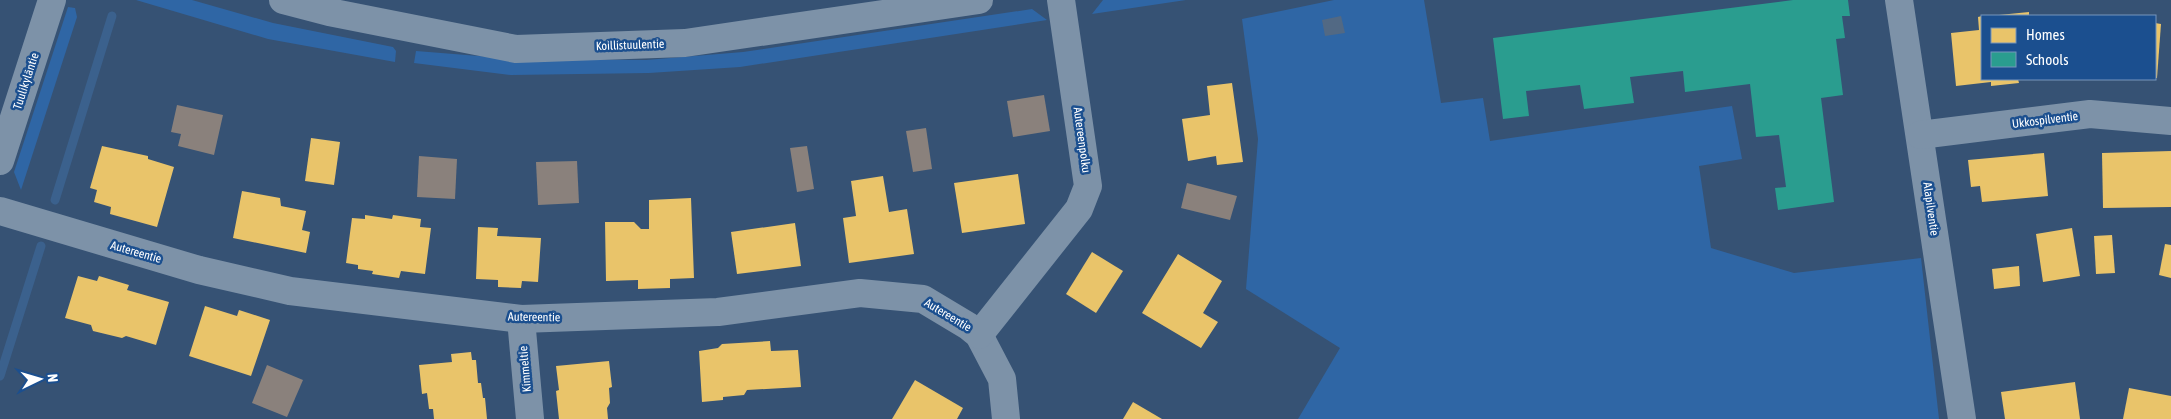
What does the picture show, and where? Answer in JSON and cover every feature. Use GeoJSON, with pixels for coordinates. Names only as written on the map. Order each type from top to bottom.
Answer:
{"type":"FeatureCollection","features":[{"type":"Feature","properties":{"kind":"street","name":"Tuulikyläntie"},"geometry":{"type":"LineString","coordinates":[[0,161],[52,0]]}},
{"type":"Feature","properties":{"kind":"street","name":"Koillistuulentie"},"geometry":{"type":"LineString","coordinates":[[283,0],[331,6],[516,49],[685,43],[979,0]]}},
{"type":"Feature","properties":{"kind":"street","name":"Autereenpolku"},"geometry":{"type":"LineString","coordinates":[[979,335],[1079,209],[1088,186],[1061,0]]}},
{"type":"Feature","properties":{"kind":"street","name":"Alapilventie"},"geometry":{"type":"LineString","coordinates":[[1899,0],[1962,419]]}},
{"type":"Feature","properties":{"kind":"street","name":"Ukkospilventie"},"geometry":{"type":"LineString","coordinates":[[1920,135],[2090,114],[2171,121]]}},
{"type":"Feature","properties":{"kind":"street","name":"Autereentie"},"geometry":{"type":"LineString","coordinates":[[0,211],[199,270],[290,291],[521,318],[718,312],[860,293],[923,299],[979,335],[1002,379],[1006,419]]}},
{"type":"Feature","properties":{"kind":"street","name":"Kimmeltie"},"geometry":{"type":"LineString","coordinates":[[521,318],[530,419]]}},
{"type":"Feature","properties":{"kind":"shaded area"},"geometry":{"type":"Polygon","coordinates":[[[136,0],[192,0],[273,23],[393,47],[396,51],[395,62],[268,39],[136,0]]]}},
{"type":"Feature","properties":{"kind":"shaded area"},"geometry":{"type":"Polygon","coordinates":[[[1103,0],[1186,0],[1092,14],[1103,0]]]}},
{"type":"Feature","properties":{"kind":"shaded area"},"geometry":{"type":"Polygon","coordinates":[[[1334,0],[1424,0],[1441,103],[1483,98],[1490,141],[1732,106],[1742,159],[1699,166],[1711,248],[1794,273],[1921,258],[1939,419],[1298,419],[1340,348],[1246,289],[1258,139],[1242,19],[1334,0]]]}},
{"type":"Feature","properties":{"kind":"shaded area"},"geometry":{"type":"Polygon","coordinates":[[[68,7],[75,8],[77,17],[21,190],[14,172],[68,7]]]}},
{"type":"Feature","properties":{"kind":"shaded area"},"geometry":{"type":"Polygon","coordinates":[[[1032,9],[1047,20],[740,67],[649,73],[511,75],[414,63],[416,51],[517,59],[646,60],[743,52],[1032,9]]]}},
{"type":"Feature","properties":{"kind":"building: Homes"},"geometry":{"type":"Polygon","coordinates":[[[2029,12],[2029,15],[1999,15],[2029,12]]]}},
{"type":"Feature","properties":{"kind":"building: Homes"},"geometry":{"type":"Polygon","coordinates":[[[1981,16],[1981,80],[2018,80],[2019,83],[1991,86],[1991,82],[1956,86],[1951,33],[1979,30],[1978,17],[1981,16]]]}},
{"type":"Feature","properties":{"kind":"building: Homes"},"geometry":{"type":"Polygon","coordinates":[[[2156,23],[2161,24],[2156,78],[2156,23]]]}},
{"type":"Feature","properties":{"kind":"building: Homes"},"geometry":{"type":"Polygon","coordinates":[[[1232,83],[1243,162],[1217,165],[1216,156],[1188,161],[1182,119],[1210,115],[1207,86],[1232,83]]]}},
{"type":"Feature","properties":{"kind":"building: Homes"},"geometry":{"type":"Polygon","coordinates":[[[311,138],[340,142],[334,185],[305,181],[311,138]]]}},
{"type":"Feature","properties":{"kind":"building: Homes"},"geometry":{"type":"Polygon","coordinates":[[[102,146],[148,156],[148,159],[174,167],[157,227],[110,214],[111,207],[94,202],[97,190],[90,188],[102,146]]]}},
{"type":"Feature","properties":{"kind":"building: Homes"},"geometry":{"type":"Polygon","coordinates":[[[2171,151],[2171,207],[2103,208],[2102,153],[2171,151]]]}},
{"type":"Feature","properties":{"kind":"building: Homes"},"geometry":{"type":"Polygon","coordinates":[[[2044,153],[2048,196],[1982,202],[1980,186],[1971,187],[1968,160],[2044,153]]]}},
{"type":"Feature","properties":{"kind":"building: Homes"},"geometry":{"type":"Polygon","coordinates":[[[1018,174],[1025,224],[962,233],[954,183],[1018,174]]]}},
{"type":"Feature","properties":{"kind":"building: Homes"},"geometry":{"type":"Polygon","coordinates":[[[883,176],[889,212],[907,209],[914,254],[849,263],[843,218],[856,216],[851,181],[883,176]]]}},
{"type":"Feature","properties":{"kind":"building: Homes"},"geometry":{"type":"Polygon","coordinates":[[[242,191],[280,198],[281,206],[306,211],[302,230],[310,232],[306,253],[233,238],[242,191]]]}},
{"type":"Feature","properties":{"kind":"building: Homes"},"geometry":{"type":"Polygon","coordinates":[[[691,198],[694,278],[670,279],[670,288],[638,289],[638,280],[606,281],[605,222],[634,222],[641,229],[649,229],[649,200],[691,198]]]}},
{"type":"Feature","properties":{"kind":"building: Homes"},"geometry":{"type":"Polygon","coordinates":[[[365,215],[392,219],[393,215],[421,219],[420,227],[431,228],[425,274],[401,271],[399,278],[372,274],[373,271],[358,269],[358,265],[346,263],[352,218],[365,219],[365,215]]]}},
{"type":"Feature","properties":{"kind":"building: Homes"},"geometry":{"type":"Polygon","coordinates":[[[795,223],[801,266],[737,274],[731,232],[795,223]]]}},
{"type":"Feature","properties":{"kind":"building: Homes"},"geometry":{"type":"Polygon","coordinates":[[[478,227],[498,228],[497,236],[541,238],[538,282],[522,281],[521,288],[498,287],[498,280],[476,279],[478,227]]]}},
{"type":"Feature","properties":{"kind":"building: Homes"},"geometry":{"type":"Polygon","coordinates":[[[2072,228],[2080,276],[2043,282],[2036,234],[2072,228]]]}},
{"type":"Feature","properties":{"kind":"building: Homes"},"geometry":{"type":"Polygon","coordinates":[[[2112,235],[2115,273],[2096,274],[2094,236],[2112,235]]]}},
{"type":"Feature","properties":{"kind":"building: Homes"},"geometry":{"type":"Polygon","coordinates":[[[2165,244],[2171,245],[2171,278],[2159,275],[2165,244]]]}},
{"type":"Feature","properties":{"kind":"building: Homes"},"geometry":{"type":"Polygon","coordinates":[[[1092,252],[1123,271],[1096,313],[1066,294],[1092,252]]]}},
{"type":"Feature","properties":{"kind":"building: Homes"},"geometry":{"type":"Polygon","coordinates":[[[1178,254],[1222,281],[1203,313],[1218,322],[1201,348],[1142,313],[1178,254]]]}},
{"type":"Feature","properties":{"kind":"building: Homes"},"geometry":{"type":"Polygon","coordinates":[[[2019,266],[2020,286],[1994,289],[1992,269],[2019,266]]]}},
{"type":"Feature","properties":{"kind":"building: Homes"},"geometry":{"type":"Polygon","coordinates":[[[78,276],[97,281],[99,276],[129,285],[127,290],[169,302],[156,345],[126,336],[122,338],[93,331],[91,325],[65,318],[78,276]]]}},
{"type":"Feature","properties":{"kind":"building: Homes"},"geometry":{"type":"Polygon","coordinates":[[[205,306],[237,316],[239,310],[270,320],[251,376],[189,356],[205,306]]]}},
{"type":"Feature","properties":{"kind":"building: Homes"},"geometry":{"type":"Polygon","coordinates":[[[770,341],[771,351],[798,350],[801,387],[747,390],[744,395],[702,402],[699,351],[718,348],[722,344],[770,341]]]}},
{"type":"Feature","properties":{"kind":"building: Homes"},"geometry":{"type":"Polygon","coordinates":[[[471,352],[472,360],[476,360],[478,383],[481,383],[483,398],[485,398],[487,419],[434,419],[433,409],[429,409],[427,393],[422,394],[419,365],[452,362],[451,354],[471,352]]]}},
{"type":"Feature","properties":{"kind":"building: Homes"},"geometry":{"type":"Polygon","coordinates":[[[609,361],[612,387],[609,388],[608,419],[559,419],[556,391],[559,390],[556,366],[609,361]]]}},
{"type":"Feature","properties":{"kind":"building: Homes"},"geometry":{"type":"Polygon","coordinates":[[[915,380],[963,408],[957,419],[892,419],[915,380]]]}},
{"type":"Feature","properties":{"kind":"building: Homes"},"geometry":{"type":"Polygon","coordinates":[[[2075,382],[2080,419],[2005,419],[2001,392],[2075,382]]]}},
{"type":"Feature","properties":{"kind":"building: Homes"},"geometry":{"type":"Polygon","coordinates":[[[2129,388],[2171,396],[2171,419],[2123,419],[2129,388]]]}},
{"type":"Feature","properties":{"kind":"building: Homes"},"geometry":{"type":"Polygon","coordinates":[[[1133,402],[1162,419],[1123,419],[1133,402]]]}},
{"type":"Feature","properties":{"kind":"building: Schools"},"geometry":{"type":"Polygon","coordinates":[[[1793,0],[1848,0],[1850,16],[1842,16],[1845,38],[1836,39],[1843,95],[1821,98],[1834,202],[1778,210],[1775,188],[1786,187],[1779,135],[1756,137],[1750,84],[1685,92],[1683,71],[1630,77],[1634,103],[1584,109],[1580,85],[1526,91],[1529,116],[1503,119],[1493,38],[1793,0]]]}},
{"type":"Feature","properties":{"kind":"building: Industry"},"geometry":{"type":"Polygon","coordinates":[[[1044,95],[1050,131],[1013,137],[1007,101],[1044,95]]]}},
{"type":"Feature","properties":{"kind":"building: Industry"},"geometry":{"type":"Polygon","coordinates":[[[177,105],[223,115],[214,155],[178,146],[181,134],[171,132],[177,105]]]}},
{"type":"Feature","properties":{"kind":"building: Industry"},"geometry":{"type":"Polygon","coordinates":[[[926,128],[932,169],[913,172],[906,131],[926,128]]]}},
{"type":"Feature","properties":{"kind":"building: Industry"},"geometry":{"type":"Polygon","coordinates":[[[807,146],[814,189],[797,192],[790,148],[807,146]]]}},
{"type":"Feature","properties":{"kind":"building: Industry"},"geometry":{"type":"Polygon","coordinates":[[[419,156],[457,159],[455,199],[417,197],[419,156]]]}},
{"type":"Feature","properties":{"kind":"building: Industry"},"geometry":{"type":"Polygon","coordinates":[[[577,161],[579,203],[538,205],[536,162],[577,161]]]}},
{"type":"Feature","properties":{"kind":"building: Industry"},"geometry":{"type":"Polygon","coordinates":[[[1187,183],[1237,196],[1230,220],[1181,208],[1187,183]]]}},
{"type":"Feature","properties":{"kind":"building: Industry"},"geometry":{"type":"Polygon","coordinates":[[[267,365],[303,380],[287,417],[252,403],[267,365]]]}},
{"type":"Feature","properties":{"kind":"building: Other"},"geometry":{"type":"Polygon","coordinates":[[[1341,16],[1345,33],[1325,36],[1322,20],[1341,16]]]}},
{"type":"Feature","properties":{"kind":"waterway"},"geometry":{"type":"LineString","coordinates":[[55,200],[112,16]]}},
{"type":"Feature","properties":{"kind":"waterway"},"geometry":{"type":"LineString","coordinates":[[0,376],[41,246]]}}]}
